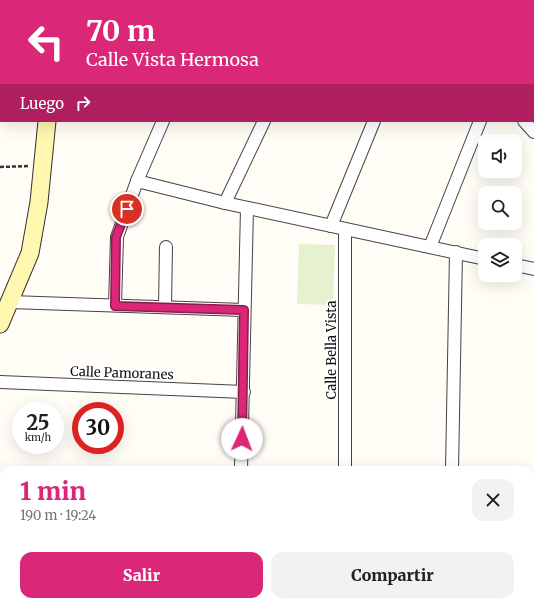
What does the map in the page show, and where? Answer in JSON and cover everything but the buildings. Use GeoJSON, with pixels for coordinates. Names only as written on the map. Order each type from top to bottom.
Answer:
{"type":"FeatureCollection","features":[{"type":"Feature","properties":{"kind":"street"},"geometry":{"type":"LineString","coordinates":[[0,324],[30,253],[43,166],[47,122]]}},
{"type":"Feature","properties":{"kind":"street"},"geometry":{"type":"LineString","coordinates":[[115,306],[116,237],[137,181],[163,122]]}},
{"type":"Feature","properties":{"kind":"street"},"geometry":{"type":"LineString","coordinates":[[225,204],[264,122]]}},
{"type":"Feature","properties":{"kind":"street"},"geometry":{"type":"LineString","coordinates":[[331,226],[374,122]]}},
{"type":"Feature","properties":{"kind":"street"},"geometry":{"type":"LineString","coordinates":[[430,247],[480,122]]}},
{"type":"Feature","properties":{"kind":"street"},"geometry":{"type":"LineString","coordinates":[[525,122],[534,132]]}},
{"type":"Feature","properties":{"kind":"street"},"geometry":{"type":"LineString","coordinates":[[137,181],[225,204],[478,257]]}},
{"type":"Feature","properties":{"kind":"street"},"geometry":{"type":"LineString","coordinates":[[241,466],[247,208]]}},
{"type":"Feature","properties":{"kind":"street","name":"Calle Bella Vista"},"geometry":{"type":"LineString","coordinates":[[345,466],[346,229]]}},
{"type":"Feature","properties":{"kind":"street"},"geometry":{"type":"LineString","coordinates":[[165,307],[166,247]]}},
{"type":"Feature","properties":{"kind":"street"},"geometry":{"type":"LineString","coordinates":[[452,466],[456,252]]}},
{"type":"Feature","properties":{"kind":"street"},"geometry":{"type":"LineString","coordinates":[[522,266],[534,269]]}},
{"type":"Feature","properties":{"kind":"street"},"geometry":{"type":"LineString","coordinates":[[10,302],[244,310]]}},
{"type":"Feature","properties":{"kind":"street","name":"Calle Pamoranes"},"geometry":{"type":"LineString","coordinates":[[0,382],[244,392]]}},
{"type":"Feature","properties":{"kind":"path"},"geometry":{"type":"LineString","coordinates":[[0,168],[43,166]]}},
{"type":"Feature","properties":{"kind":"green space"},"geometry":{"type":"Polygon","coordinates":[[[299,244],[335,245],[333,305],[297,304],[299,244]]]}},
{"type":"Feature","properties":{"kind":"route"},"geometry":{"type":"LineString","coordinates":[[127,209],[116,237],[115,306],[244,310],[244,392],[242,439]]}}]}
